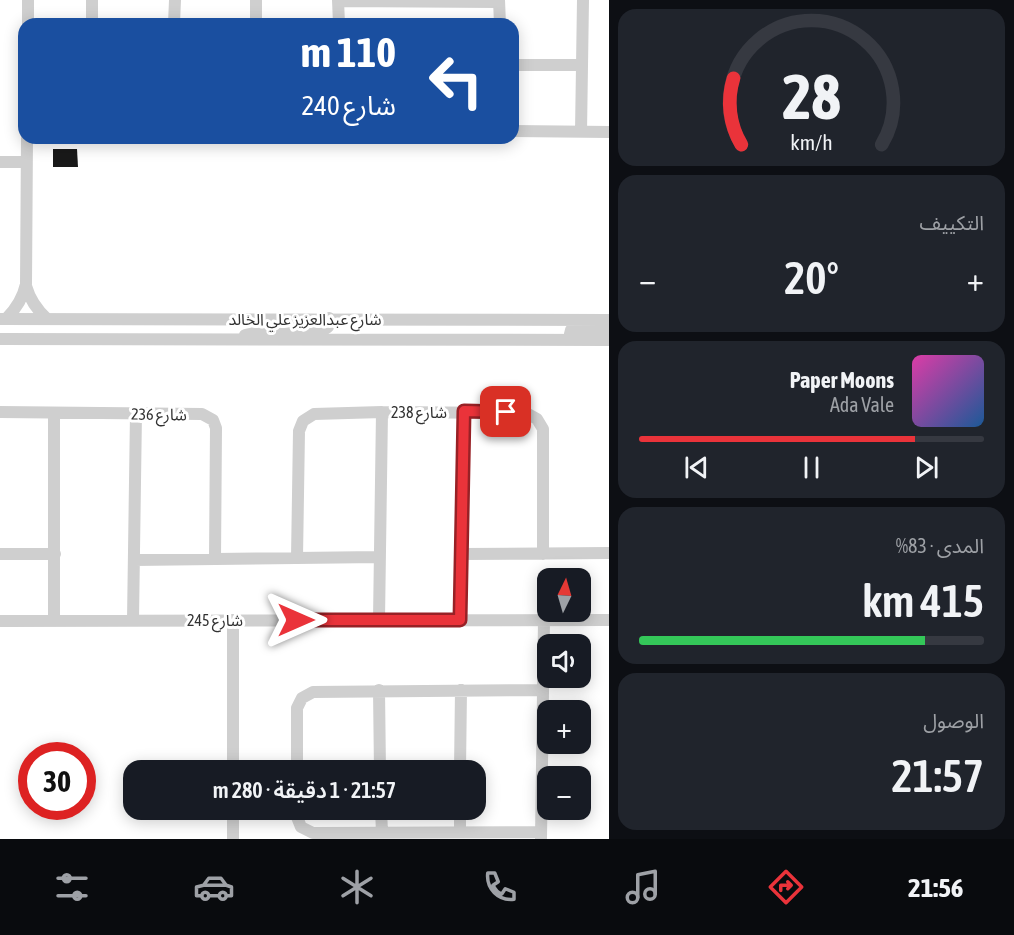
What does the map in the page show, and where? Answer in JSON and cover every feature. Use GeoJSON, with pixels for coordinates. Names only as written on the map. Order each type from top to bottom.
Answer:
{"type":"FeatureCollection","features":[{"type":"Feature","properties":{"kind":"street"},"geometry":{"type":"LineString","coordinates":[[28,0],[28,18]]}},
{"type":"Feature","properties":{"kind":"street"},"geometry":{"type":"LineString","coordinates":[[92,0],[92,18]]}},
{"type":"Feature","properties":{"kind":"street"},"geometry":{"type":"LineString","coordinates":[[174,0],[174,18]]}},
{"type":"Feature","properties":{"kind":"street"},"geometry":{"type":"LineString","coordinates":[[256,0],[256,18]]}},
{"type":"Feature","properties":{"kind":"street"},"geometry":{"type":"LineString","coordinates":[[581,132],[583,0]]}},
{"type":"Feature","properties":{"kind":"street"},"geometry":{"type":"LineString","coordinates":[[339,18],[338,1],[499,1],[500,18]]}},
{"type":"Feature","properties":{"kind":"street"},"geometry":{"type":"LineString","coordinates":[[519,65],[582,65]]}},
{"type":"Feature","properties":{"kind":"street"},"geometry":{"type":"LineString","coordinates":[[519,131],[609,132]]}},
{"type":"Feature","properties":{"kind":"street"},"geometry":{"type":"LineString","coordinates":[[3,319],[12,313],[21,300],[26,284],[27,144]]}},
{"type":"Feature","properties":{"kind":"street"},"geometry":{"type":"LineString","coordinates":[[0,162],[26,162]]}},
{"type":"Feature","properties":{"kind":"street"},"geometry":{"type":"LineString","coordinates":[[26,284],[33,304],[47,319]]}},
{"type":"Feature","properties":{"kind":"street"},"geometry":{"type":"LineString","coordinates":[[233,340],[246,334],[263,331],[321,331],[328,327],[329,318]]}},
{"type":"Feature","properties":{"kind":"street","name":"شارع عبدالعزيز علي الخالد"},"geometry":{"type":"LineString","coordinates":[[3,319],[609,320]]}},
{"type":"Feature","properties":{"kind":"street"},"geometry":{"type":"LineString","coordinates":[[575,340],[570,334],[573,328],[609,328]]}},
{"type":"Feature","properties":{"kind":"street","name":"شارع عبدالعزيز علي الخالد"},"geometry":{"type":"LineString","coordinates":[[0,339],[609,340]]}},
{"type":"Feature","properties":{"kind":"street"},"geometry":{"type":"LineString","coordinates":[[460,620],[464,411]]}},
{"type":"Feature","properties":{"kind":"street","name":"شارع 236"},"geometry":{"type":"LineString","coordinates":[[0,412],[202,414],[213,420],[216,428],[215,559]]}},
{"type":"Feature","properties":{"kind":"street"},"geometry":{"type":"LineString","coordinates":[[379,620],[382,412]]}},
{"type":"Feature","properties":{"kind":"street","name":"شارع 238"},"geometry":{"type":"LineString","coordinates":[[297,558],[299,431],[303,421],[314,414],[382,412],[526,413],[537,418],[543,429],[543,554]]}},
{"type":"Feature","properties":{"kind":"street"},"geometry":{"type":"LineString","coordinates":[[54,413],[54,621]]}},
{"type":"Feature","properties":{"kind":"street"},"geometry":{"type":"LineString","coordinates":[[133,620],[136,413]]}},
{"type":"Feature","properties":{"kind":"street"},"geometry":{"type":"LineString","coordinates":[[461,554],[609,553]]}},
{"type":"Feature","properties":{"kind":"street"},"geometry":{"type":"LineString","coordinates":[[0,554],[55,554]]}},
{"type":"Feature","properties":{"kind":"street"},"geometry":{"type":"LineString","coordinates":[[134,560],[380,557]]}},
{"type":"Feature","properties":{"kind":"street"},"geometry":{"type":"LineString","coordinates":[[233,620],[233,760]]}},
{"type":"Feature","properties":{"kind":"street","name":"شارع 245"},"geometry":{"type":"LineString","coordinates":[[0,621],[537,620]]}},
{"type":"Feature","properties":{"kind":"street","name":"شارع 245"},"geometry":{"type":"LineString","coordinates":[[591,620],[609,620]]}},
{"type":"Feature","properties":{"kind":"street"},"geometry":{"type":"LineString","coordinates":[[298,820],[301,827],[313,833],[460,832],[542,835],[544,622]]}},
{"type":"Feature","properties":{"kind":"street"},"geometry":{"type":"LineString","coordinates":[[379,690],[380,760]]}},
{"type":"Feature","properties":{"kind":"street"},"geometry":{"type":"LineString","coordinates":[[460,690],[460,760]]}},
{"type":"Feature","properties":{"kind":"street"},"geometry":{"type":"LineString","coordinates":[[297,760],[297,708],[302,698],[313,692],[543,690]]}},
{"type":"Feature","properties":{"kind":"street"},"geometry":{"type":"LineString","coordinates":[[233,820],[233,839]]}},
{"type":"Feature","properties":{"kind":"street"},"geometry":{"type":"LineString","coordinates":[[381,820],[382,832]]}},
{"type":"Feature","properties":{"kind":"street"},"geometry":{"type":"LineString","coordinates":[[460,820],[460,832]]}},
{"type":"Feature","properties":{"kind":"building"},"geometry":{"type":"Polygon","coordinates":[[[53,149],[77,149],[78,167],[53,167],[53,149]]]}},
{"type":"Feature","properties":{"kind":"route"},"geometry":{"type":"LineString","coordinates":[[296,620],[460,620],[464,411],[506,412]]}}]}
